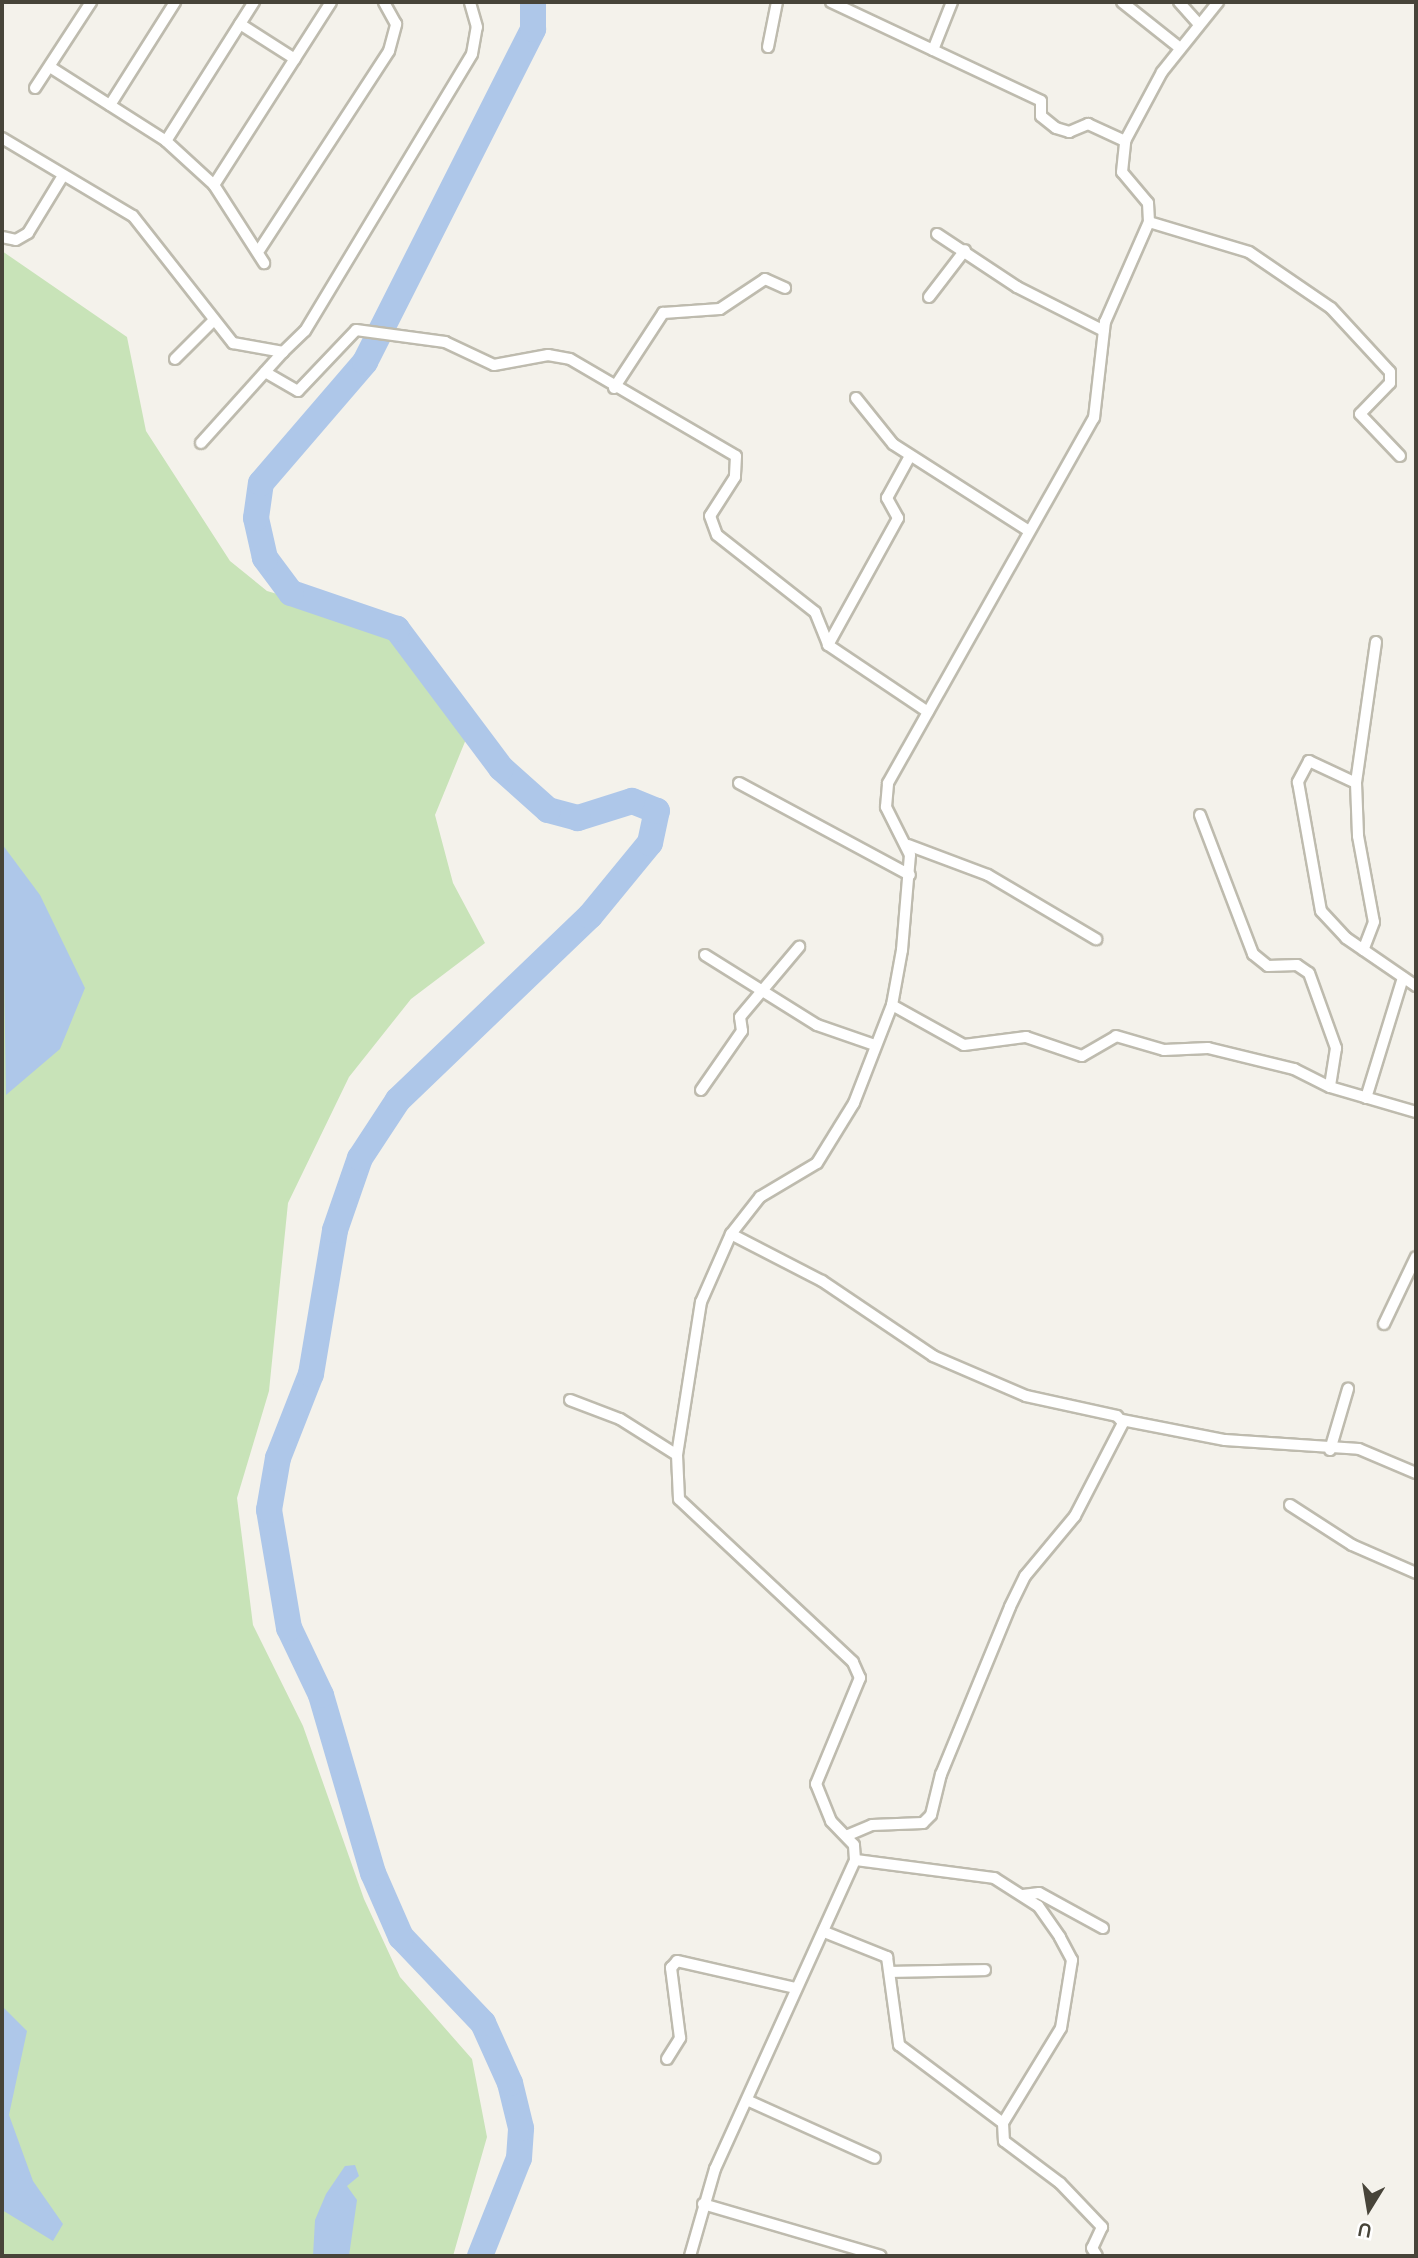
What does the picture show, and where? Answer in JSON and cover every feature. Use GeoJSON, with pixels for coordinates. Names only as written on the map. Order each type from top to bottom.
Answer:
{"type":"FeatureCollection","features":[{"type":"Feature","properties":{"kind":"street"},"geometry":{"type":"LineString","coordinates":[[35,88],[90,2]]}},
{"type":"Feature","properties":{"kind":"street"},"geometry":{"type":"LineString","coordinates":[[110,105],[174,2]]}},
{"type":"Feature","properties":{"kind":"street"},"geometry":{"type":"LineString","coordinates":[[166,141],[254,2]]}},
{"type":"Feature","properties":{"kind":"street"},"geometry":{"type":"LineString","coordinates":[[214,186],[331,2]]}},
{"type":"Feature","properties":{"kind":"street"},"geometry":{"type":"LineString","coordinates":[[260,249],[389,51],[396,24],[384,2]]}},
{"type":"Feature","properties":{"kind":"street"},"geometry":{"type":"LineString","coordinates":[[201,443],[305,331],[472,54],[477,27],[470,2]]}},
{"type":"Feature","properties":{"kind":"street"},"geometry":{"type":"LineString","coordinates":[[768,47],[777,2]]}},
{"type":"Feature","properties":{"kind":"street"},"geometry":{"type":"LineString","coordinates":[[831,2],[1041,101],[1041,116],[1056,128],[1069,132],[1088,124],[1125,141]]}},
{"type":"Feature","properties":{"kind":"street"},"geometry":{"type":"LineString","coordinates":[[933,50],[952,2]]}},
{"type":"Feature","properties":{"kind":"street"},"geometry":{"type":"LineString","coordinates":[[1122,2],[1180,48]]}},
{"type":"Feature","properties":{"kind":"street"},"geometry":{"type":"LineString","coordinates":[[1179,2],[1199,24]]}},
{"type":"Feature","properties":{"kind":"street"},"geometry":{"type":"LineString","coordinates":[[690,2256],[703,2204],[750,2101],[796,1987],[827,1933],[855,1860],[848,1835],[831,1821],[816,1784],[858,1690],[859,1670],[689,1511],[674,1482],[701,1302],[731,1234],[760,1197],[825,1154],[854,1103],[872,1044],[891,1005],[910,875],[908,845],[886,793],[928,712],[1094,418],[1104,331],[1149,222],[1147,202],[1122,172],[1125,141],[1180,48],[1218,2]]}},
{"type":"Feature","properties":{"kind":"street"},"geometry":{"type":"LineString","coordinates":[[240,24],[295,59]]}},
{"type":"Feature","properties":{"kind":"street"},"geometry":{"type":"LineString","coordinates":[[50,67],[166,141],[214,186],[260,249],[264,263]]}},
{"type":"Feature","properties":{"kind":"street"},"geometry":{"type":"LineString","coordinates":[[2,138],[61,179],[139,222],[212,321],[245,349],[283,352]]}},
{"type":"Feature","properties":{"kind":"street"},"geometry":{"type":"LineString","coordinates":[[2,237],[16,240],[28,233],[61,179]]}},
{"type":"Feature","properties":{"kind":"street"},"geometry":{"type":"LineString","coordinates":[[1149,222],[1249,253],[1331,308],[1390,372],[1390,383],[1360,414],[1400,456]]}},
{"type":"Feature","properties":{"kind":"street"},"geometry":{"type":"LineString","coordinates":[[937,234],[965,250],[1017,287],[1104,331]]}},
{"type":"Feature","properties":{"kind":"street"},"geometry":{"type":"LineString","coordinates":[[929,297],[965,250]]}},
{"type":"Feature","properties":{"kind":"street"},"geometry":{"type":"LineString","coordinates":[[614,388],[663,313],[720,309],[765,279],[785,288]]}},
{"type":"Feature","properties":{"kind":"street"},"geometry":{"type":"LineString","coordinates":[[175,359],[212,321]]}},
{"type":"Feature","properties":{"kind":"street"},"geometry":{"type":"LineString","coordinates":[[265,372],[298,391],[356,330],[445,342],[494,365],[564,356],[614,388],[736,456],[739,469],[709,522],[738,553],[815,612],[828,645],[928,712]]}},
{"type":"Feature","properties":{"kind":"street"},"geometry":{"type":"LineString","coordinates":[[856,398],[881,434],[910,456],[1029,531]]}},
{"type":"Feature","properties":{"kind":"street"},"geometry":{"type":"LineString","coordinates":[[828,645],[898,517],[887,498],[910,456]]}},
{"type":"Feature","properties":{"kind":"street"},"geometry":{"type":"LineString","coordinates":[[1363,950],[1374,922],[1358,836],[1356,783],[1376,642]]}},
{"type":"Feature","properties":{"kind":"street"},"geometry":{"type":"LineString","coordinates":[[1356,783],[1308,761],[1298,782],[1321,911],[1363,950],[1416,986]]}},
{"type":"Feature","properties":{"kind":"street"},"geometry":{"type":"LineString","coordinates":[[739,783],[910,875]]}},
{"type":"Feature","properties":{"kind":"street"},"geometry":{"type":"LineString","coordinates":[[1200,815],[1252,954],[1268,966],[1297,965],[1309,973],[1336,1048],[1330,1087]]}},
{"type":"Feature","properties":{"kind":"street"},"geometry":{"type":"LineString","coordinates":[[908,845],[988,875],[1096,939]]}},
{"type":"Feature","properties":{"kind":"street"},"geometry":{"type":"LineString","coordinates":[[701,1090],[743,1031],[739,1019],[766,991],[799,947]]}},
{"type":"Feature","properties":{"kind":"street"},"geometry":{"type":"LineString","coordinates":[[705,955],[817,1025],[872,1044]]}},
{"type":"Feature","properties":{"kind":"street"},"geometry":{"type":"LineString","coordinates":[[1366,1098],[1403,978]]}},
{"type":"Feature","properties":{"kind":"street"},"geometry":{"type":"LineString","coordinates":[[891,1005],[964,1045],[1027,1037],[1082,1056],[1116,1036],[1164,1051],[1223,1051],[1294,1069],[1330,1087],[1416,1112]]}},
{"type":"Feature","properties":{"kind":"street"},"geometry":{"type":"LineString","coordinates":[[731,1234],[822,1281],[933,1356],[1026,1396],[1122,1420],[1226,1440],[1275,1440],[1331,1450],[1359,1448],[1416,1473]]}},
{"type":"Feature","properties":{"kind":"street"},"geometry":{"type":"LineString","coordinates":[[1384,1324],[1416,1257]]}},
{"type":"Feature","properties":{"kind":"street"},"geometry":{"type":"LineString","coordinates":[[1331,1450],[1348,1389]]}},
{"type":"Feature","properties":{"kind":"street"},"geometry":{"type":"LineString","coordinates":[[570,1400],[620,1419],[677,1455]]}},
{"type":"Feature","properties":{"kind":"street"},"geometry":{"type":"LineString","coordinates":[[848,1835],[872,1825],[923,1823],[931,1815],[941,1774],[1010,1607],[1026,1576],[1075,1516],[1116,1445],[1122,1420]]}},
{"type":"Feature","properties":{"kind":"street"},"geometry":{"type":"LineString","coordinates":[[1290,1505],[1352,1545],[1416,1573]]}},
{"type":"Feature","properties":{"kind":"street"},"geometry":{"type":"LineString","coordinates":[[855,1860],[994,1878],[1023,1895],[1050,1920],[1072,1960],[1069,2001],[1061,2028],[1003,2123],[1004,2141],[1060,2183],[1102,2227],[1092,2248],[1097,2256]]}},
{"type":"Feature","properties":{"kind":"street"},"geometry":{"type":"LineString","coordinates":[[1023,1895],[1039,1894],[1103,1927]]}},
{"type":"Feature","properties":{"kind":"street"},"geometry":{"type":"LineString","coordinates":[[827,1933],[880,1953],[892,1972],[899,2045],[1003,2123]]}},
{"type":"Feature","properties":{"kind":"street"},"geometry":{"type":"LineString","coordinates":[[667,2059],[680,2038],[671,1968],[677,1961],[796,1987]]}},
{"type":"Feature","properties":{"kind":"street"},"geometry":{"type":"LineString","coordinates":[[892,1972],[985,1970]]}},
{"type":"Feature","properties":{"kind":"street"},"geometry":{"type":"LineString","coordinates":[[750,2101],[875,2158]]}},
{"type":"Feature","properties":{"kind":"street"},"geometry":{"type":"LineString","coordinates":[[703,2204],[881,2256]]}},
{"type":"Feature","properties":{"kind":"green space"},"geometry":{"type":"Polygon","coordinates":[[[2,251],[127,337],[146,431],[230,561],[267,591],[397,629],[471,727],[435,815],[453,883],[485,943],[411,999],[349,1077],[288,1203],[269,1391],[237,1498],[253,1625],[303,1726],[364,1899],[400,1977],[472,2059],[487,2137],[453,2256],[2,2256],[2,251]]]}},
{"type":"Feature","properties":{"kind":"water"},"geometry":{"type":"Polygon","coordinates":[[[2,844],[40,895],[85,988],[60,1049],[6,1095],[2,844]]]}},
{"type":"Feature","properties":{"kind":"water"},"geometry":{"type":"Polygon","coordinates":[[[2,2006],[27,2031],[9,2115],[33,2181],[63,2224],[53,2241],[2,2210],[2,2006]]]}},
{"type":"Feature","properties":{"kind":"water"},"geometry":{"type":"Polygon","coordinates":[[[355,2165],[359,2176],[347,2186],[357,2200],[349,2256],[313,2256],[315,2220],[326,2194],[345,2166],[355,2165]]]}},
{"type":"Feature","properties":{"kind":"waterway"},"geometry":{"type":"LineString","coordinates":[[480,2256],[519,2158],[521,2128],[510,2083],[483,2023],[401,1937],[373,1873],[321,1695],[289,1628],[269,1510],[278,1458],[311,1374],[335,1230],[360,1158],[398,1100],[590,916],[650,843],[657,811],[632,801],[578,818],[548,810],[501,768],[397,629],[291,593],[265,558],[256,518],[261,483],[365,362],[533,29],[533,2]]}}]}
